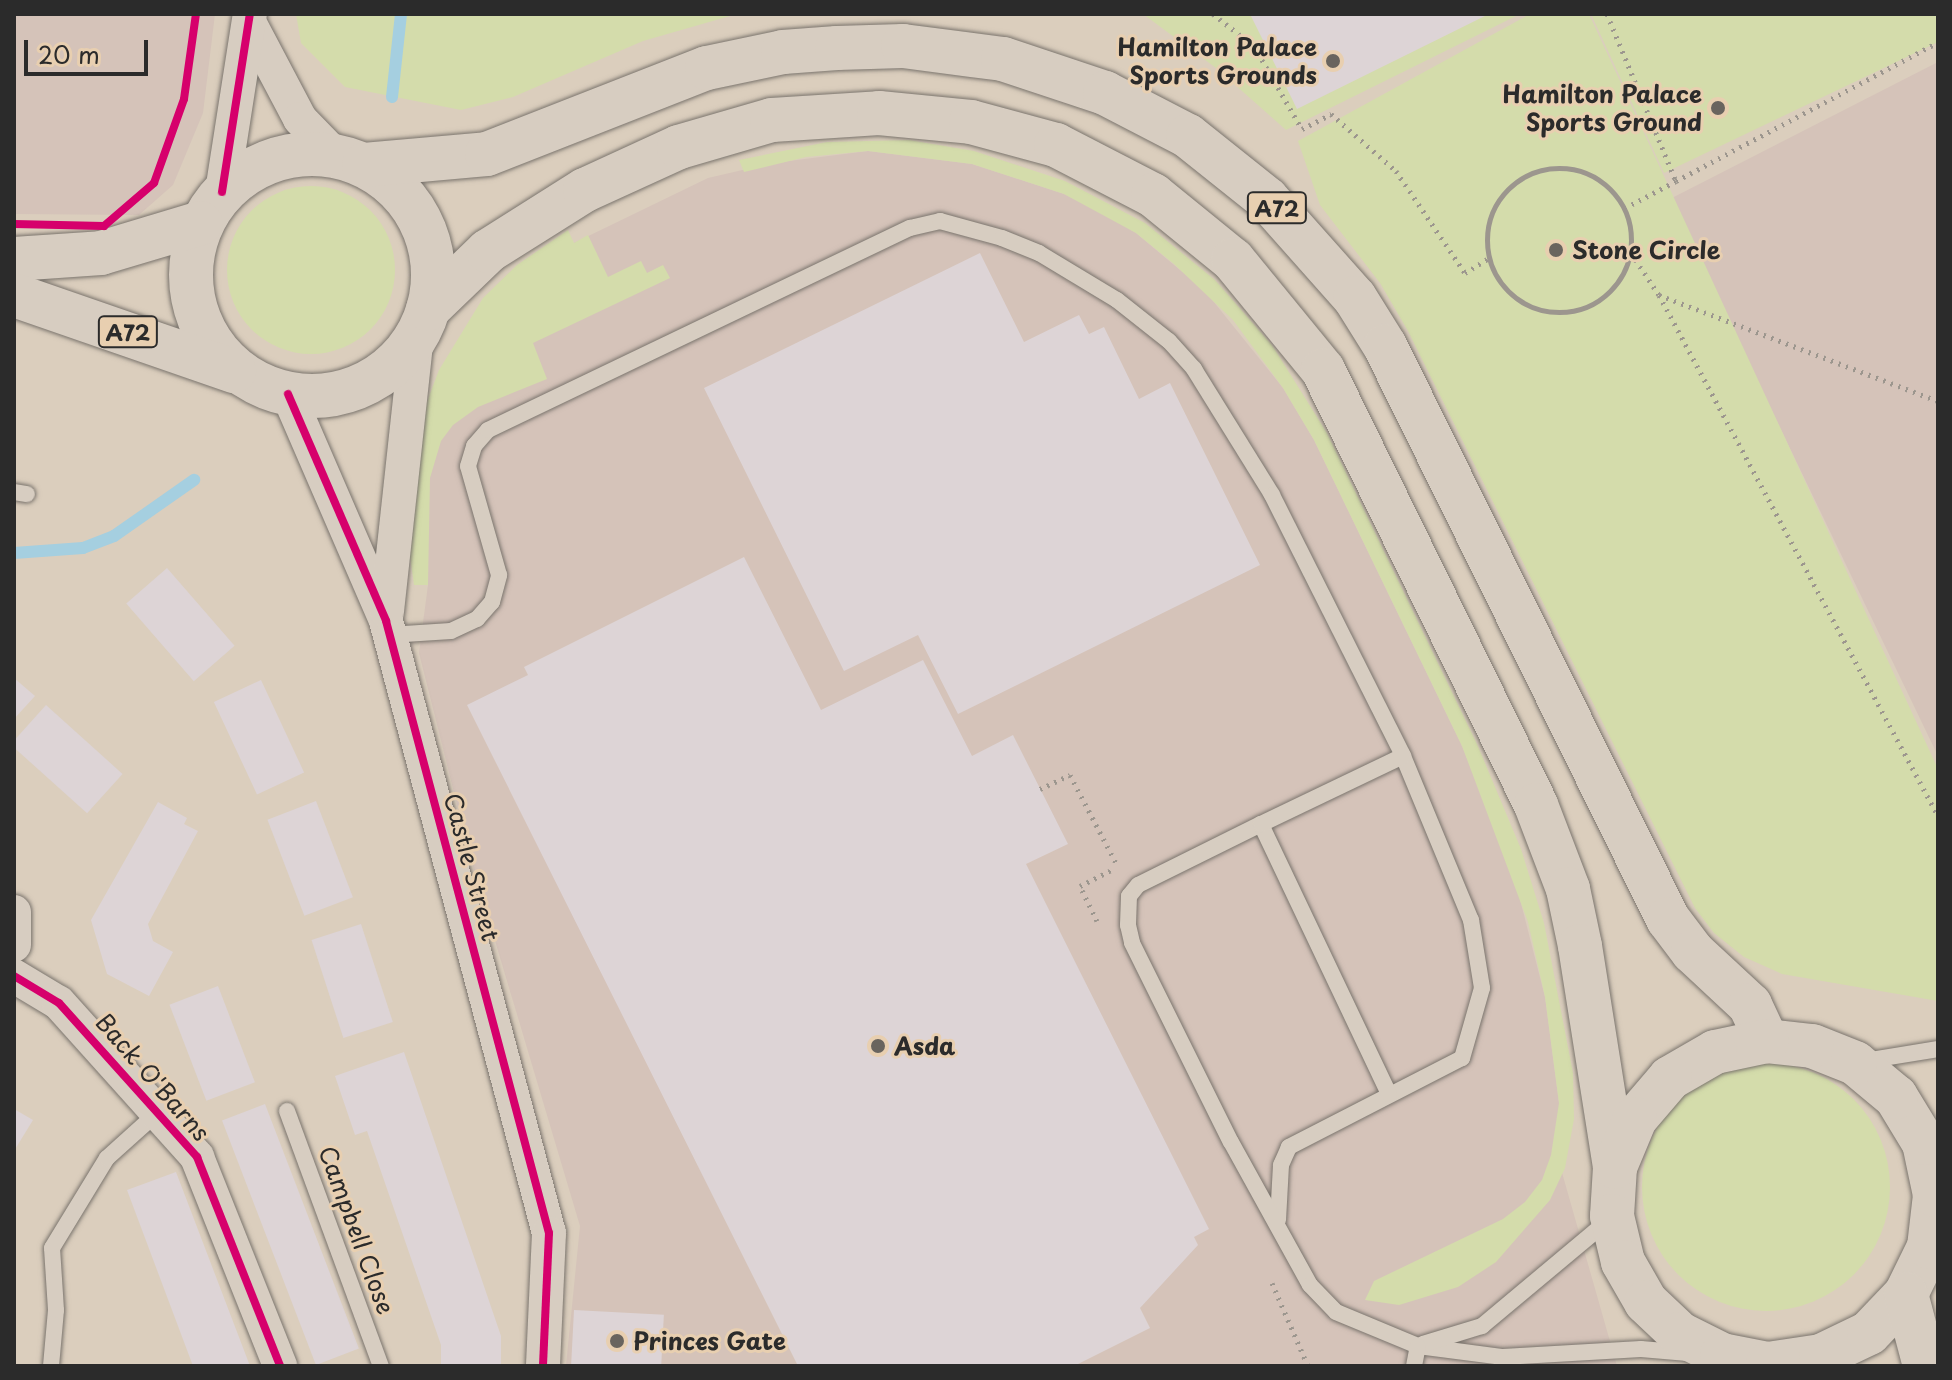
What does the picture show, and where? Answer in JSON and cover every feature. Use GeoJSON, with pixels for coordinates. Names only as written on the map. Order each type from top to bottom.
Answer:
{"type":"FeatureCollection","features":[{"type":"Feature","properties":{"kind":"main road","name":"A72"},"geometry":{"type":"LineString","coordinates":[[14,259],[101,253],[212,208],[274,159],[350,160],[487,154],[707,68],[783,52],[917,47],[1003,59],[1105,93],[1188,136],[1267,199],[1355,298],[1385,346],[1668,919],[1693,952],[1750,1005],[1767,1041]]}},
{"type":"Feature","properties":{"kind":"main road","name":"A72"},"geometry":{"type":"LineString","coordinates":[[14,295],[240,374],[288,394],[318,397],[375,379],[488,251],[585,190],[679,147],[772,120],[879,113],[971,122],[1056,145],[1153,195],[1233,260],[1323,370],[1536,805],[1568,889],[1577,932],[1615,1167],[1612,1216],[1623,1262],[1646,1302],[1680,1334],[1722,1355],[1770,1365],[1821,1356],[1869,1333],[1906,1294],[1929,1247],[1936,1194],[1924,1143],[1896,1097],[1855,1063],[1812,1046],[1767,1041],[1715,1052],[1670,1078],[1635,1119],[1615,1167]]}},
{"type":"Feature","properties":{"kind":"main road"},"geometry":{"type":"LineString","coordinates":[[350,160],[408,201],[423,226],[433,267],[423,323]]}},
{"type":"Feature","properties":{"kind":"main road","name":"A72"},"geometry":{"type":"LineString","coordinates":[[212,208],[190,277],[194,305],[219,355],[240,374]]}},
{"type":"Feature","properties":{"kind":"main road"},"geometry":{"type":"LineString","coordinates":[[1906,1294],[1925,1366]]}},
{"type":"Feature","properties":{"kind":"street"},"geometry":{"type":"LineString","coordinates":[[250,19],[300,119],[350,160]]}},
{"type":"Feature","properties":{"kind":"street"},"geometry":{"type":"LineString","coordinates":[[212,208],[250,19]]}},
{"type":"Feature","properties":{"kind":"street","name":"Castle Street"},"geometry":{"type":"LineString","coordinates":[[388,628],[423,323]]}},
{"type":"Feature","properties":{"kind":"street","name":"Castle Street"},"geometry":{"type":"LineString","coordinates":[[288,394],[388,628],[549,1233],[543,1366]]}},
{"type":"Feature","properties":{"kind":"street"},"geometry":{"type":"LineString","coordinates":[[14,912],[14,945]]}},
{"type":"Feature","properties":{"kind":"street","name":"Back O'Barns"},"geometry":{"type":"LineString","coordinates":[[14,976],[59,1003],[203,1166],[280,1366]]}},
{"type":"Feature","properties":{"kind":"lane"},"geometry":{"type":"LineString","coordinates":[[388,628],[451,631],[477,619],[492,602],[499,575],[468,466],[474,446],[488,430],[910,228],[940,221],[1002,238],[1080,276],[1142,318],[1194,369],[1272,495],[1403,756],[1471,920],[1482,988],[1462,1058],[1289,1147],[1281,1165],[1278,1220]]}},
{"type":"Feature","properties":{"kind":"lane"},"geometry":{"type":"LineString","coordinates":[[1403,756],[1138,885],[1127,910],[1132,943],[1231,1142],[1278,1220],[1290,1254],[1336,1312],[1418,1346],[1497,1361],[1641,1349],[1722,1355]]}},
{"type":"Feature","properties":{"kind":"lane"},"geometry":{"type":"LineString","coordinates":[[1261,824],[1389,1094]]}},
{"type":"Feature","properties":{"kind":"lane"},"geometry":{"type":"LineString","coordinates":[[1855,1063],[1938,1049]]}},
{"type":"Feature","properties":{"kind":"lane","name":"Campbell Close"},"geometry":{"type":"LineString","coordinates":[[287,1111],[381,1366]]}},
{"type":"Feature","properties":{"kind":"lane"},"geometry":{"type":"LineString","coordinates":[[51,1366],[56,1310],[52,1248],[107,1158],[158,1112]]}},
{"type":"Feature","properties":{"kind":"lane"},"geometry":{"type":"LineString","coordinates":[[1418,1346],[1482,1326],[1612,1216]]}},
{"type":"Feature","properties":{"kind":"lane"},"geometry":{"type":"LineString","coordinates":[[1414,1366],[1418,1346]]}},
{"type":"Feature","properties":{"kind":"path"},"geometry":{"type":"LineString","coordinates":[[1213,14],[1254,46],[1302,129],[1331,114],[1396,171],[1465,273],[1489,258]]}},
{"type":"Feature","properties":{"kind":"path"},"geometry":{"type":"LineString","coordinates":[[1607,14],[1676,181]]}},
{"type":"Feature","properties":{"kind":"path"},"geometry":{"type":"LineString","coordinates":[[1625,208],[1938,42]]}},
{"type":"Feature","properties":{"kind":"path"},"geometry":{"type":"LineString","coordinates":[[1631,253],[1622,275],[1607,294],[1586,307],[1562,312],[1538,309],[1516,298],[1499,280],[1489,258],[1493,211],[1524,176],[1570,168],[1593,176],[1625,208],[1631,253],[1659,295],[1938,816]]}},
{"type":"Feature","properties":{"kind":"path"},"geometry":{"type":"LineString","coordinates":[[1659,295],[1938,401]]}},
{"type":"Feature","properties":{"kind":"shaded area"},"geometry":{"type":"Polygon","coordinates":[[[14,14],[215,14],[203,113],[173,185],[139,215],[14,214],[14,14]]]}},
{"type":"Feature","properties":{"kind":"shaded area"},"geometry":{"type":"Polygon","coordinates":[[[1938,62],[1938,756],[1670,199],[1938,62]]]}},
{"type":"Feature","properties":{"kind":"shaded area"},"geometry":{"type":"Polygon","coordinates":[[[868,151],[972,164],[1064,194],[1104,214],[1136,233],[1205,291],[1283,388],[1314,440],[1462,746],[1514,876],[1545,997],[1559,1103],[1559,1162],[1617,1366],[566,1366],[580,1226],[471,860],[419,653],[428,585],[426,490],[431,439],[574,243],[708,178],[773,163],[868,151]]]}},
{"type":"Feature","properties":{"kind":"green space"},"geometry":{"type":"Polygon","coordinates":[[[296,14],[737,14],[643,41],[513,97],[461,110],[345,87],[301,43],[296,14]]]}},
{"type":"Feature","properties":{"kind":"green space","name":"Hamilton Palace Sports Ground"},"geometry":{"type":"Polygon","coordinates":[[[1143,14],[1520,14],[1286,130],[1216,68],[1143,14]]]}},
{"type":"Feature","properties":{"kind":"green space"},"geometry":{"type":"Polygon","coordinates":[[[1530,14],[1589,14],[1938,769],[1938,1001],[1782,974],[1744,957],[1714,933],[1695,908],[1408,331],[1380,283],[1320,205],[1298,141],[1530,14]]]}},
{"type":"Feature","properties":{"kind":"green space","name":"Hamilton Palace Sports Ground"},"geometry":{"type":"Polygon","coordinates":[[[1591,14],[1938,14],[1938,42],[1664,173],[1591,14]]]}},
{"type":"Feature","properties":{"kind":"green space"},"geometry":{"type":"Polygon","coordinates":[[[909,140],[974,151],[1065,181],[1145,223],[1215,280],[1272,345],[1327,433],[1477,744],[1521,849],[1544,923],[1573,1073],[1574,1119],[1565,1168],[1550,1200],[1496,1262],[1458,1287],[1399,1305],[1365,1300],[1374,1281],[1503,1219],[1525,1202],[1542,1180],[1551,1155],[1559,1103],[1545,997],[1528,922],[1462,746],[1314,440],[1283,388],[1233,320],[1136,233],[1064,194],[972,164],[868,151],[806,157],[744,172],[739,160],[827,142],[909,140]]]}},
{"type":"Feature","properties":{"kind":"green space"},"geometry":{"type":"Polygon","coordinates":[[[311,186],[343,192],[370,211],[389,238],[395,270],[389,302],[370,329],[343,348],[311,354],[279,348],[252,329],[233,302],[227,270],[233,238],[252,211],[279,192],[311,186]]]}},
{"type":"Feature","properties":{"kind":"green space"},"geometry":{"type":"Polygon","coordinates":[[[568,230],[574,243],[588,235],[608,277],[641,261],[647,273],[663,265],[670,278],[533,343],[547,379],[478,407],[453,425],[441,441],[430,478],[428,585],[414,585],[408,543],[423,412],[439,370],[483,298],[517,265],[568,230]]]}},
{"type":"Feature","properties":{"kind":"green space"},"geometry":{"type":"Polygon","coordinates":[[[1766,1063],[1790,1065],[1814,1072],[1854,1099],[1881,1139],[1888,1163],[1888,1211],[1881,1235],[1854,1275],[1814,1302],[1790,1309],[1766,1311],[1742,1309],[1718,1302],[1678,1275],[1651,1235],[1644,1211],[1642,1187],[1644,1163],[1651,1139],[1678,1099],[1718,1072],[1742,1065],[1766,1063]]]}},
{"type":"Feature","properties":{"kind":"building","name":"Hamilton Palace Sports Grounds"},"geometry":{"type":"Polygon","coordinates":[[[1250,14],[1489,14],[1297,109],[1250,14]]]}},
{"type":"Feature","properties":{"kind":"building"},"geometry":{"type":"Polygon","coordinates":[[[980,253],[1024,342],[1079,315],[1089,334],[1104,327],[1139,399],[1170,383],[1260,565],[958,714],[918,635],[844,671],[704,388],[980,253]]]}},
{"type":"Feature","properties":{"kind":"building","name":"Asda"},"geometry":{"type":"Polygon","coordinates":[[[744,557],[821,710],[923,660],[972,756],[1013,735],[1068,844],[1026,864],[1209,1229],[1194,1237],[1198,1245],[1140,1308],[1150,1328],[1074,1366],[798,1366],[467,705],[528,675],[524,667],[744,557]]]}},
{"type":"Feature","properties":{"kind":"building"},"geometry":{"type":"Polygon","coordinates":[[[167,568],[235,646],[194,681],[126,603],[167,568]]]}},
{"type":"Feature","properties":{"kind":"building"},"geometry":{"type":"Polygon","coordinates":[[[14,678],[35,696],[14,719],[14,678]]]}},
{"type":"Feature","properties":{"kind":"building"},"geometry":{"type":"Polygon","coordinates":[[[261,680],[304,772],[257,794],[214,702],[261,680]]]}},
{"type":"Feature","properties":{"kind":"building"},"geometry":{"type":"Polygon","coordinates":[[[46,705],[123,774],[87,813],[14,748],[14,741],[46,705]]]}},
{"type":"Feature","properties":{"kind":"building"},"geometry":{"type":"Polygon","coordinates":[[[316,801],[353,897],[304,916],[267,820],[316,801]]]}},
{"type":"Feature","properties":{"kind":"building"},"geometry":{"type":"Polygon","coordinates":[[[158,802],[187,818],[184,824],[198,831],[148,924],[153,941],[173,952],[149,996],[107,974],[91,920],[158,802]]]}},
{"type":"Feature","properties":{"kind":"building"},"geometry":{"type":"Polygon","coordinates":[[[361,924],[393,1022],[343,1038],[312,940],[361,924]]]}},
{"type":"Feature","properties":{"kind":"building"},"geometry":{"type":"Polygon","coordinates":[[[218,986],[255,1082],[206,1101],[169,1005],[218,986]]]}},
{"type":"Feature","properties":{"kind":"building"},"geometry":{"type":"Polygon","coordinates":[[[404,1052],[501,1336],[501,1366],[441,1366],[441,1345],[367,1131],[355,1135],[335,1076],[404,1052]]]}},
{"type":"Feature","properties":{"kind":"building"},"geometry":{"type":"Polygon","coordinates":[[[265,1104],[359,1349],[316,1365],[222,1120],[265,1104]]]}},
{"type":"Feature","properties":{"kind":"building"},"geometry":{"type":"Polygon","coordinates":[[[14,1109],[33,1120],[14,1151],[14,1109]]]}},
{"type":"Feature","properties":{"kind":"building"},"geometry":{"type":"Polygon","coordinates":[[[176,1172],[250,1366],[193,1366],[127,1190],[176,1172]]]}},
{"type":"Feature","properties":{"kind":"building","name":"Princes Gate"},"geometry":{"type":"Polygon","coordinates":[[[574,1310],[664,1315],[661,1366],[571,1366],[574,1310]]]}},
{"type":"Feature","properties":{"kind":"waterway"},"geometry":{"type":"LineString","coordinates":[[392,97],[401,14]]}},
{"type":"Feature","properties":{"kind":"waterway"},"geometry":{"type":"LineString","coordinates":[[14,553],[83,548],[114,536],[194,480]]}},
{"type":"Feature","properties":{"kind":"cycle path"},"geometry":{"type":"LineString","coordinates":[[14,224],[104,226],[154,183],[184,99],[196,14]]}},
{"type":"Feature","properties":{"kind":"cycle path"},"geometry":{"type":"LineString","coordinates":[[222,192],[250,14]]}},
{"type":"Feature","properties":{"kind":"cycle path"},"geometry":{"type":"LineString","coordinates":[[288,394],[386,621],[549,1233],[543,1366]]}},
{"type":"Feature","properties":{"kind":"cycle path"},"geometry":{"type":"LineString","coordinates":[[14,976],[59,1003],[197,1157],[280,1366]]}},
{"type":"Feature","properties":{"kind":"place","name":"Hamilton Palace Sports Grounds"},"geometry":{"type":"Point","coordinates":[1333,61]}},
{"type":"Feature","properties":{"kind":"place","name":"Hamilton Palace Sports Ground"},"geometry":{"type":"Point","coordinates":[1718,108]}},
{"type":"Feature","properties":{"kind":"place","name":"Stone Circle"},"geometry":{"type":"Point","coordinates":[1556,250]}},
{"type":"Feature","properties":{"kind":"place","name":"Asda"},"geometry":{"type":"Point","coordinates":[878,1046]}},
{"type":"Feature","properties":{"kind":"place","name":"Princes Gate"},"geometry":{"type":"Point","coordinates":[617,1341]}}]}
